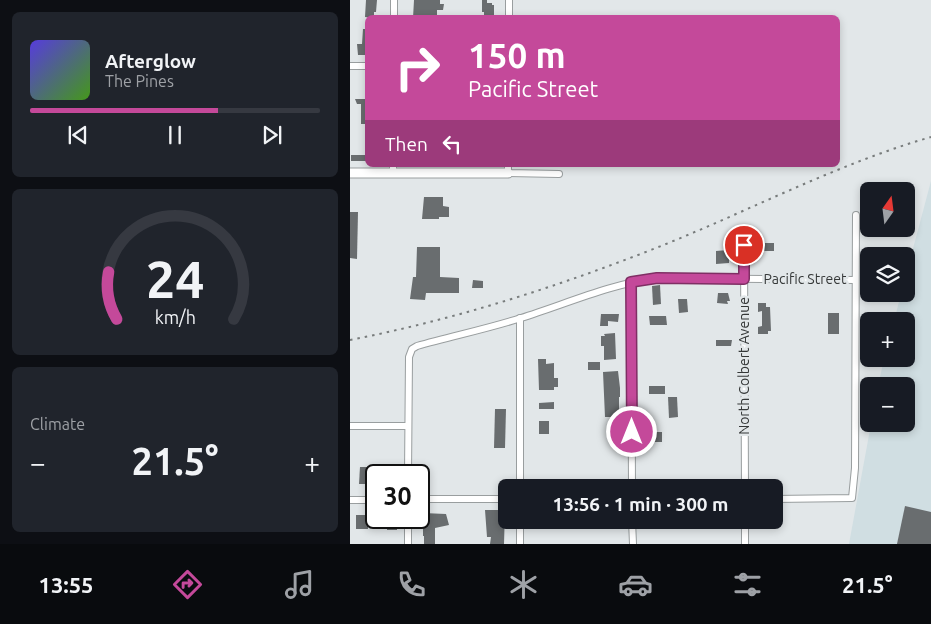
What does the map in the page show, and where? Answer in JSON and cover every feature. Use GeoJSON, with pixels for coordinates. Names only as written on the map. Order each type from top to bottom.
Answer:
{"type":"FeatureCollection","features":[{"type":"Feature","properties":{"kind":"street"},"geometry":{"type":"LineString","coordinates":[[394,0],[394,15]]}},
{"type":"Feature","properties":{"kind":"street"},"geometry":{"type":"LineString","coordinates":[[509,15],[510,0]]}},
{"type":"Feature","properties":{"kind":"street"},"geometry":{"type":"LineString","coordinates":[[350,66],[365,66]]}},
{"type":"Feature","properties":{"kind":"street"},"geometry":{"type":"LineString","coordinates":[[350,173],[393,169],[508,169],[559,174]]}},
{"type":"Feature","properties":{"kind":"street"},"geometry":{"type":"LineString","coordinates":[[783,499],[852,498],[855,468],[856,215]]}},
{"type":"Feature","properties":{"kind":"street","name":"North Colbert Avenue"},"geometry":{"type":"LineString","coordinates":[[744,245],[745,479]]}},
{"type":"Feature","properties":{"kind":"street","name":"Pacific Street"},"geometry":{"type":"LineString","coordinates":[[408,426],[409,357],[412,349],[417,346],[520,318],[616,286],[657,278],[855,280]]}},
{"type":"Feature","properties":{"kind":"street"},"geometry":{"type":"LineString","coordinates":[[631,282],[632,479]]}},
{"type":"Feature","properties":{"kind":"street"},"geometry":{"type":"LineString","coordinates":[[520,318],[520,479]]}},
{"type":"Feature","properties":{"kind":"street"},"geometry":{"type":"LineString","coordinates":[[350,426],[408,426],[408,464]]}},
{"type":"Feature","properties":{"kind":"street"},"geometry":{"type":"LineString","coordinates":[[430,499],[498,499]]}},
{"type":"Feature","properties":{"kind":"street"},"geometry":{"type":"LineString","coordinates":[[350,500],[365,500]]}},
{"type":"Feature","properties":{"kind":"street"},"geometry":{"type":"LineString","coordinates":[[408,529],[408,544]]}},
{"type":"Feature","properties":{"kind":"street"},"geometry":{"type":"LineString","coordinates":[[520,529],[520,544]]}},
{"type":"Feature","properties":{"kind":"street"},"geometry":{"type":"LineString","coordinates":[[632,529],[632,544]]}},
{"type":"Feature","properties":{"kind":"street"},"geometry":{"type":"LineString","coordinates":[[744,544],[745,529]]}},
{"type":"Feature","properties":{"kind":"shaded area"},"geometry":{"type":"Polygon","coordinates":[[[931,181],[931,544],[849,544],[870,432],[915,432],[915,377],[880,377],[882,367],[915,367],[915,312],[896,312],[899,302],[915,302],[915,247],[913,247],[931,181]]]}},
{"type":"Feature","properties":{"kind":"building"},"geometry":{"type":"Polygon","coordinates":[[[366,0],[377,0],[374,15],[365,15],[366,0]]]}},
{"type":"Feature","properties":{"kind":"building"},"geometry":{"type":"Polygon","coordinates":[[[414,0],[440,0],[440,4],[444,4],[443,10],[437,10],[437,15],[413,15],[414,0]]]}},
{"type":"Feature","properties":{"kind":"building"},"geometry":{"type":"Polygon","coordinates":[[[482,0],[487,0],[487,3],[494,5],[494,15],[484,15],[484,12],[482,12],[482,0]]]}},
{"type":"Feature","properties":{"kind":"building"},"geometry":{"type":"Polygon","coordinates":[[[363,29],[365,29],[365,55],[358,55],[357,44],[362,44],[363,29]]]}},
{"type":"Feature","properties":{"kind":"building"},"geometry":{"type":"Polygon","coordinates":[[[355,99],[365,99],[365,124],[361,124],[361,104],[357,104],[355,99]]]}},
{"type":"Feature","properties":{"kind":"building"},"geometry":{"type":"Polygon","coordinates":[[[351,155],[365,155],[365,161],[351,161],[351,155]]]}},
{"type":"Feature","properties":{"kind":"building"},"geometry":{"type":"Polygon","coordinates":[[[424,197],[443,197],[443,206],[449,207],[449,217],[422,219],[424,197]]]}},
{"type":"Feature","properties":{"kind":"building"},"geometry":{"type":"Polygon","coordinates":[[[350,212],[358,212],[357,259],[350,258],[350,212]]]}},
{"type":"Feature","properties":{"kind":"building"},"geometry":{"type":"Polygon","coordinates":[[[765,243],[774,243],[774,251],[763,251],[765,243]]]}},
{"type":"Feature","properties":{"kind":"building"},"geometry":{"type":"Polygon","coordinates":[[[728,246],[735,246],[735,252],[729,253],[729,263],[716,264],[716,251],[728,250],[728,246]]]}},
{"type":"Feature","properties":{"kind":"building"},"geometry":{"type":"Polygon","coordinates":[[[417,247],[440,247],[440,277],[459,278],[459,293],[426,293],[425,300],[410,299],[413,277],[416,277],[417,247]]]}},
{"type":"Feature","properties":{"kind":"building"},"geometry":{"type":"Polygon","coordinates":[[[473,280],[483,281],[483,288],[472,288],[473,280]]]}},
{"type":"Feature","properties":{"kind":"building"},"geometry":{"type":"Polygon","coordinates":[[[660,285],[661,304],[653,305],[652,286],[660,285]]]}},
{"type":"Feature","properties":{"kind":"building"},"geometry":{"type":"Polygon","coordinates":[[[718,293],[728,293],[730,301],[727,301],[728,304],[717,303],[718,293]]]}},
{"type":"Feature","properties":{"kind":"building"},"geometry":{"type":"Polygon","coordinates":[[[678,299],[687,299],[688,312],[679,313],[678,299]]]}},
{"type":"Feature","properties":{"kind":"building"},"geometry":{"type":"Polygon","coordinates":[[[758,303],[766,303],[766,307],[770,307],[771,331],[768,331],[768,334],[758,334],[758,327],[762,326],[762,311],[758,312],[758,303]]]}},
{"type":"Feature","properties":{"kind":"building"},"geometry":{"type":"Polygon","coordinates":[[[828,313],[839,313],[839,334],[828,334],[828,313]]]}},
{"type":"Feature","properties":{"kind":"building"},"geometry":{"type":"Polygon","coordinates":[[[601,314],[619,314],[618,322],[608,321],[608,326],[600,326],[601,314]]]}},
{"type":"Feature","properties":{"kind":"building"},"geometry":{"type":"Polygon","coordinates":[[[649,316],[666,316],[667,325],[650,325],[649,316]]]}},
{"type":"Feature","properties":{"kind":"building"},"geometry":{"type":"Polygon","coordinates":[[[615,333],[616,359],[604,360],[604,346],[601,346],[601,336],[615,333]]]}},
{"type":"Feature","properties":{"kind":"building"},"geometry":{"type":"Polygon","coordinates":[[[716,340],[732,340],[731,346],[716,346],[716,340]]]}},
{"type":"Feature","properties":{"kind":"building"},"geometry":{"type":"Polygon","coordinates":[[[538,359],[546,359],[546,364],[554,363],[554,378],[558,378],[558,387],[554,387],[554,390],[539,390],[538,359]]]}},
{"type":"Feature","properties":{"kind":"building"},"geometry":{"type":"Polygon","coordinates":[[[588,362],[600,362],[600,370],[588,370],[588,362]]]}},
{"type":"Feature","properties":{"kind":"building"},"geometry":{"type":"Polygon","coordinates":[[[618,371],[620,388],[619,417],[605,417],[603,372],[618,371]]]}},
{"type":"Feature","properties":{"kind":"building"},"geometry":{"type":"Polygon","coordinates":[[[649,386],[665,386],[665,394],[649,394],[649,386]]]}},
{"type":"Feature","properties":{"kind":"building"},"geometry":{"type":"Polygon","coordinates":[[[668,397],[677,397],[678,417],[669,418],[668,397]]]}},
{"type":"Feature","properties":{"kind":"building"},"geometry":{"type":"Polygon","coordinates":[[[554,402],[554,409],[539,409],[539,403],[554,402]]]}},
{"type":"Feature","properties":{"kind":"building"},"geometry":{"type":"Polygon","coordinates":[[[495,409],[506,409],[505,448],[494,448],[495,409]]]}},
{"type":"Feature","properties":{"kind":"building"},"geometry":{"type":"Polygon","coordinates":[[[539,421],[549,421],[549,434],[539,434],[539,421]]]}},
{"type":"Feature","properties":{"kind":"building"},"geometry":{"type":"Polygon","coordinates":[[[647,432],[662,432],[662,442],[647,442],[647,432]]]}},
{"type":"Feature","properties":{"kind":"building"},"geometry":{"type":"Polygon","coordinates":[[[360,467],[365,467],[365,484],[359,484],[360,467]]]}},
{"type":"Feature","properties":{"kind":"building"},"geometry":{"type":"Polygon","coordinates":[[[905,506],[931,512],[931,544],[897,544],[905,506]]]}},
{"type":"Feature","properties":{"kind":"building"},"geometry":{"type":"Polygon","coordinates":[[[485,510],[498,510],[498,529],[504,529],[504,544],[490,544],[491,537],[487,537],[485,510]]]}},
{"type":"Feature","properties":{"kind":"building"},"geometry":{"type":"Polygon","coordinates":[[[430,513],[446,514],[449,525],[435,528],[435,544],[424,544],[423,529],[430,529],[430,513]]]}},
{"type":"Feature","properties":{"kind":"building"},"geometry":{"type":"Polygon","coordinates":[[[356,515],[365,515],[365,529],[356,529],[356,515]]]}},
{"type":"Feature","properties":{"kind":"railway"},"geometry":{"type":"LineString","coordinates":[[350,340],[469,312],[585,275],[695,232],[862,160],[931,137]]}},
{"type":"Feature","properties":{"kind":"route"},"geometry":{"type":"LineString","coordinates":[[632,432],[631,282],[657,278],[744,279],[744,245]]}}]}
